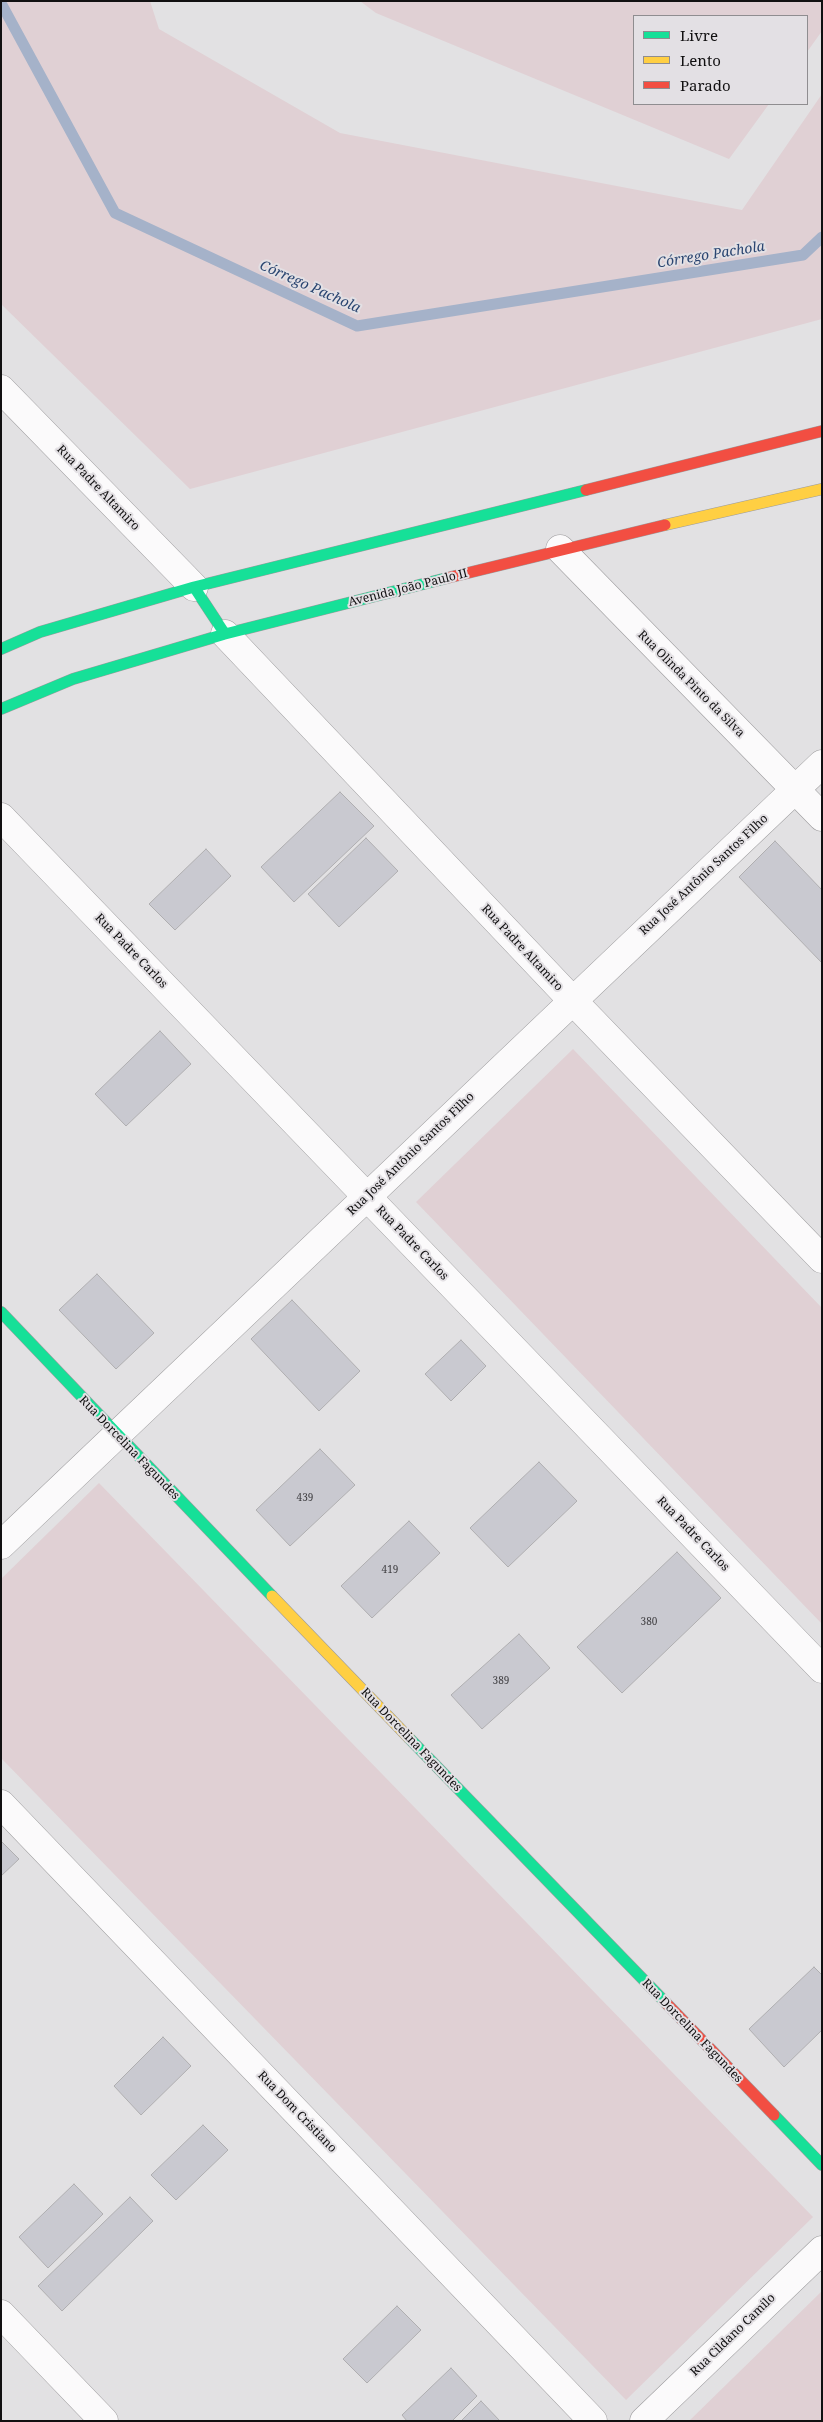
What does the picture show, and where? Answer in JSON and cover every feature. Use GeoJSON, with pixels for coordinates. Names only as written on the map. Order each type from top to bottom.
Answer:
{"type":"FeatureCollection","features":[{"type":"Feature","properties":{"kind":"street","name":"Rua Padre Altamiro"},"geometry":{"type":"LineString","coordinates":[[1,389],[194,587]]}},
{"type":"Feature","properties":{"kind":"street"},"geometry":{"type":"LineString","coordinates":[[1,649],[40,632],[194,587],[822,431]]}},
{"type":"Feature","properties":{"kind":"street","name":"Avenida João Paulo II"},"geometry":{"type":"LineString","coordinates":[[1,709],[73,679],[225,634],[560,550],[822,489]]}},
{"type":"Feature","properties":{"kind":"street","name":"Rua Olinda Pinto da Silva"},"geometry":{"type":"LineString","coordinates":[[560,550],[822,817]]}},
{"type":"Feature","properties":{"kind":"street"},"geometry":{"type":"LineString","coordinates":[[194,587],[225,634]]}},
{"type":"Feature","properties":{"kind":"street","name":"Rua Padre Altamiro"},"geometry":{"type":"LineString","coordinates":[[225,634],[572,1000],[822,1259]]}},
{"type":"Feature","properties":{"kind":"street","name":"Rua José Antônio Santos Filho"},"geometry":{"type":"LineString","coordinates":[[1,1545],[822,764]]}},
{"type":"Feature","properties":{"kind":"street","name":"Rua Padre Carlos"},"geometry":{"type":"LineString","coordinates":[[1,817],[822,1669]]}},
{"type":"Feature","properties":{"kind":"street","name":"Rua Dorcelina Fagundes"},"geometry":{"type":"LineString","coordinates":[[1,1312],[116,1435],[822,2165]]}},
{"type":"Feature","properties":{"kind":"street","name":"Rua Dom Cristiano"},"geometry":{"type":"LineString","coordinates":[[1,1804],[593,2421]]}},
{"type":"Feature","properties":{"kind":"street","name":"Rua Cildano Camilo"},"geometry":{"type":"LineString","coordinates":[[644,2421],[822,2250]]}},
{"type":"Feature","properties":{"kind":"street"},"geometry":{"type":"LineString","coordinates":[[1,2314],[104,2421]]}},
{"type":"Feature","properties":{"kind":"shaded area"},"geometry":{"type":"Polygon","coordinates":[[[1,1],[150,1],[159,29],[340,133],[742,210],[822,94],[822,319],[190,489],[1,304],[1,1]]]}},
{"type":"Feature","properties":{"kind":"shaded area"},"geometry":{"type":"Polygon","coordinates":[[[360,1],[822,1],[822,31],[808,51],[808,15],[633,15],[633,105],[768,105],[729,159],[376,13],[360,1]]]}},
{"type":"Feature","properties":{"kind":"shaded area"},"geometry":{"type":"Polygon","coordinates":[[[573,1049],[822,1308],[822,1624],[416,1202],[573,1049]]]}},
{"type":"Feature","properties":{"kind":"shaded area"},"geometry":{"type":"Polygon","coordinates":[[[99,1483],[813,2217],[626,2400],[1,1758],[1,1579],[99,1483]]]}},
{"type":"Feature","properties":{"kind":"shaded area"},"geometry":{"type":"Polygon","coordinates":[[[822,2291],[822,2421],[689,2421],[822,2291]]]}},
{"type":"Feature","properties":{"kind":"building"},"geometry":{"type":"Polygon","coordinates":[[[340,792],[374,826],[294,902],[261,867],[340,792]]]}},
{"type":"Feature","properties":{"kind":"building"},"geometry":{"type":"Polygon","coordinates":[[[366,838],[398,871],[339,927],[308,894],[366,838]]]}},
{"type":"Feature","properties":{"kind":"building"},"geometry":{"type":"Polygon","coordinates":[[[775,841],[822,890],[822,963],[739,877],[775,841]]]}},
{"type":"Feature","properties":{"kind":"building"},"geometry":{"type":"Polygon","coordinates":[[[206,849],[231,876],[175,930],[149,904],[206,849]]]}},
{"type":"Feature","properties":{"kind":"building"},"geometry":{"type":"Polygon","coordinates":[[[160,1031],[191,1064],[126,1126],[95,1094],[160,1031]]]}},
{"type":"Feature","properties":{"kind":"building"},"geometry":{"type":"Polygon","coordinates":[[[97,1274],[154,1333],[116,1369],[59,1310],[97,1274]]]}},
{"type":"Feature","properties":{"kind":"building"},"geometry":{"type":"Polygon","coordinates":[[[292,1300],[360,1371],[319,1411],[251,1339],[292,1300]]]}},
{"type":"Feature","properties":{"kind":"building"},"geometry":{"type":"Polygon","coordinates":[[[461,1340],[486,1366],[451,1401],[425,1374],[461,1340]]]}},
{"type":"Feature","properties":{"kind":"building"},"geometry":{"type":"Polygon","coordinates":[[[320,1449],[355,1485],[290,1546],[256,1510],[320,1449]]]}},
{"type":"Feature","properties":{"kind":"building"},"geometry":{"type":"Polygon","coordinates":[[[539,1462],[577,1501],[508,1567],[470,1528],[539,1462]]]}},
{"type":"Feature","properties":{"kind":"building"},"geometry":{"type":"Polygon","coordinates":[[[409,1521],[440,1553],[372,1618],[341,1586],[409,1521]]]}},
{"type":"Feature","properties":{"kind":"building"},"geometry":{"type":"Polygon","coordinates":[[[677,1552],[721,1598],[622,1693],[577,1647],[677,1552]]]}},
{"type":"Feature","properties":{"kind":"building"},"geometry":{"type":"Polygon","coordinates":[[[519,1634],[550,1668],[482,1729],[451,1695],[519,1634]]]}},
{"type":"Feature","properties":{"kind":"building"},"geometry":{"type":"Polygon","coordinates":[[[1,1841],[19,1859],[1,1876],[1,1841]]]}},
{"type":"Feature","properties":{"kind":"building"},"geometry":{"type":"Polygon","coordinates":[[[814,1967],[822,1975],[822,2030],[784,2067],[749,2029],[814,1967]]]}},
{"type":"Feature","properties":{"kind":"building"},"geometry":{"type":"Polygon","coordinates":[[[163,2037],[191,2066],[141,2115],[114,2086],[163,2037]]]}},
{"type":"Feature","properties":{"kind":"building"},"geometry":{"type":"Polygon","coordinates":[[[203,2125],[228,2150],[176,2200],[151,2175],[203,2125]]]}},
{"type":"Feature","properties":{"kind":"building"},"geometry":{"type":"Polygon","coordinates":[[[74,2184],[103,2214],[48,2268],[19,2237],[74,2184]]]}},
{"type":"Feature","properties":{"kind":"building"},"geometry":{"type":"Polygon","coordinates":[[[130,2197],[153,2221],[62,2311],[38,2286],[130,2197]]]}},
{"type":"Feature","properties":{"kind":"building"},"geometry":{"type":"Polygon","coordinates":[[[397,2306],[421,2330],[367,2383],[343,2359],[397,2306]]]}},
{"type":"Feature","properties":{"kind":"building"},"geometry":{"type":"Polygon","coordinates":[[[451,2368],[477,2396],[452,2421],[407,2421],[402,2415],[451,2368]]]}},
{"type":"Feature","properties":{"kind":"building"},"geometry":{"type":"Polygon","coordinates":[[[481,2401],[500,2421],[461,2421],[481,2401]]]}},
{"type":"Feature","properties":{"kind":"waterway","name":"Córrego Pachola"},"geometry":{"type":"LineString","coordinates":[[1,3],[115,213],[357,326],[803,255],[822,237]]}},
{"type":"Feature","properties":{"kind":"traffic: fast"},"geometry":{"type":"LineString","coordinates":[[1,649],[40,632],[194,587],[586,490]]}},
{"type":"Feature","properties":{"kind":"traffic: fast"},"geometry":{"type":"LineString","coordinates":[[1,709],[73,679],[225,634],[447,578]]}},
{"type":"Feature","properties":{"kind":"traffic: fast"},"geometry":{"type":"LineString","coordinates":[[194,587],[225,634]]}},
{"type":"Feature","properties":{"kind":"traffic: fast"},"geometry":{"type":"LineString","coordinates":[[1,1312],[272,1596]]}},
{"type":"Feature","properties":{"kind":"traffic: fast"},"geometry":{"type":"LineString","coordinates":[[409,1738],[666,2003]]}},
{"type":"Feature","properties":{"kind":"traffic: fast"},"geometry":{"type":"LineString","coordinates":[[774,2115],[822,2165]]}},
{"type":"Feature","properties":{"kind":"traffic: slow"},"geometry":{"type":"LineString","coordinates":[[665,525],[822,489]]}},
{"type":"Feature","properties":{"kind":"traffic: slow"},"geometry":{"type":"LineString","coordinates":[[272,1596],[409,1738]]}},
{"type":"Feature","properties":{"kind":"traffic: jam"},"geometry":{"type":"LineString","coordinates":[[586,490],[822,431]]}},
{"type":"Feature","properties":{"kind":"traffic: jam"},"geometry":{"type":"LineString","coordinates":[[447,578],[665,525]]}},
{"type":"Feature","properties":{"kind":"traffic: jam"},"geometry":{"type":"LineString","coordinates":[[666,2003],[774,2115]]}}]}
